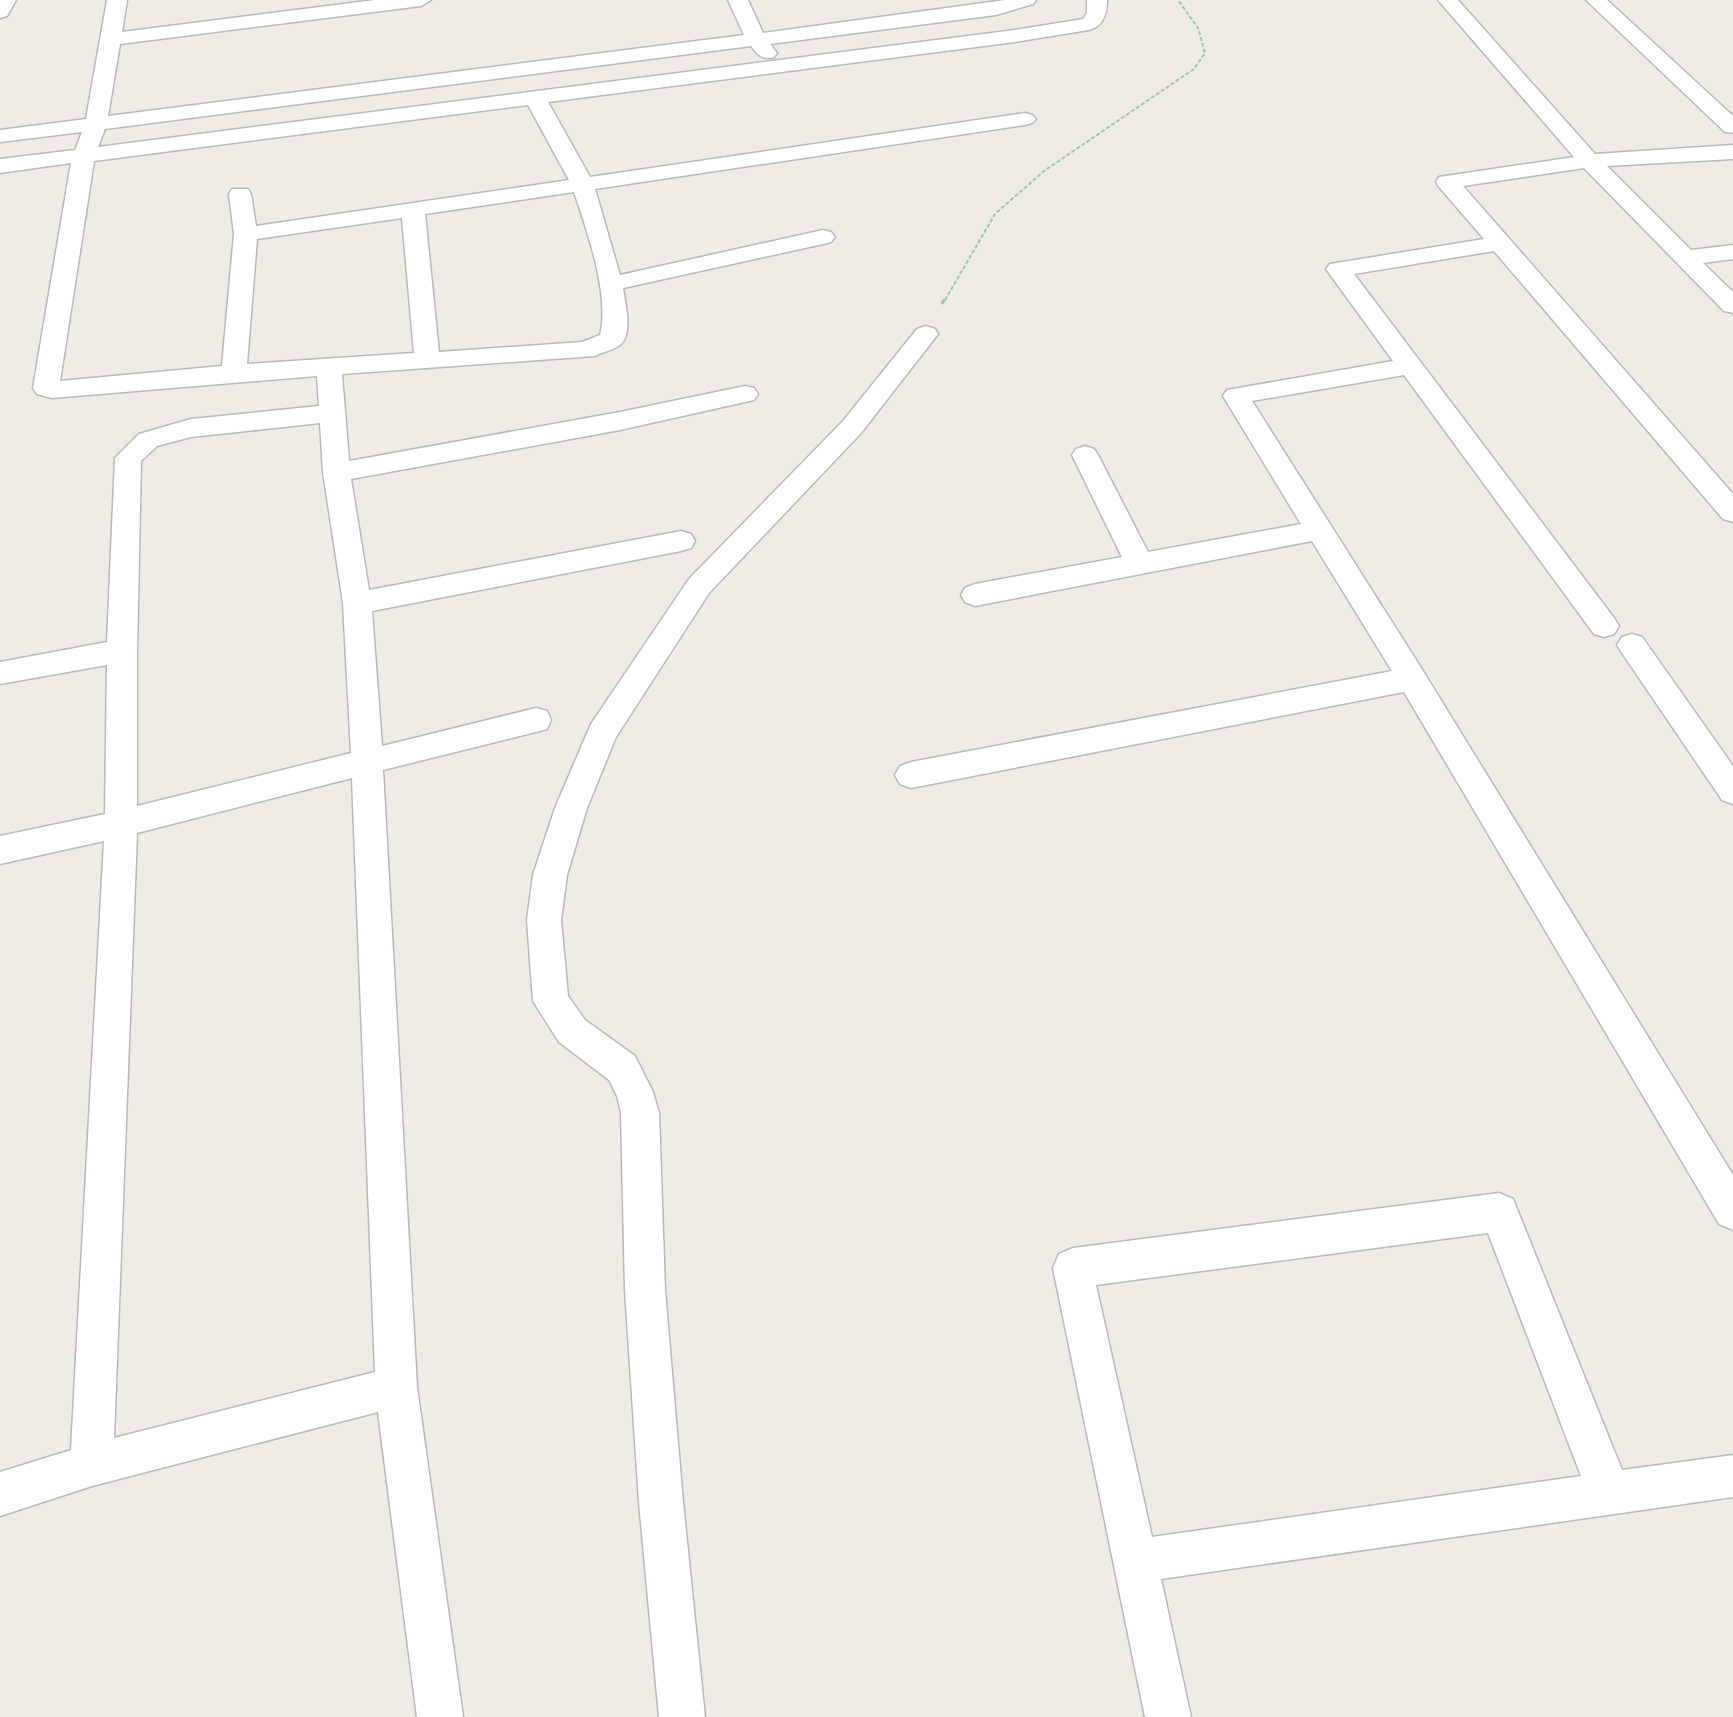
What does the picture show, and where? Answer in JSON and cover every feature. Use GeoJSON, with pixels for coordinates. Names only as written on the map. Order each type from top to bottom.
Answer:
{"type":"FeatureCollection","features":[{"type":"Feature","properties":{"kind":"street"},"geometry":{"type":"LineString","coordinates":[[0,12],[6,0]]}},
{"type":"Feature","properties":{"kind":"street"},"geometry":{"type":"LineString","coordinates":[[117,0],[96,124],[83,158],[46,388],[62,391],[234,373],[586,350],[604,345],[611,340],[615,324],[610,284],[583,186],[535,98]]}},
{"type":"Feature","properties":{"kind":"street"},"geometry":{"type":"LineString","coordinates":[[112,39],[421,0]]}},
{"type":"Feature","properties":{"kind":"street"},"geometry":{"type":"LineString","coordinates":[[738,0],[755,38],[776,65]]}},
{"type":"Feature","properties":{"kind":"street"},"geometry":{"type":"LineString","coordinates":[[0,136],[996,9],[1026,0]]}},
{"type":"Feature","properties":{"kind":"street"},"geometry":{"type":"LineString","coordinates":[[0,166],[83,158],[776,65],[1015,36],[1089,24],[1097,14],[1097,0]]}},
{"type":"Feature","properties":{"kind":"street"},"geometry":{"type":"LineString","coordinates":[[1448,0],[1589,161],[1733,306]]}},
{"type":"Feature","properties":{"kind":"street"},"geometry":{"type":"LineString","coordinates":[[1596,0],[1733,127]]}},
{"type":"Feature","properties":{"kind":"street"},"geometry":{"type":"LineString","coordinates":[[246,234],[1025,119]]}},
{"type":"Feature","properties":{"kind":"street"},"geometry":{"type":"LineString","coordinates":[[1733,152],[1589,161],[1447,182],[1733,512]]}},
{"type":"Feature","properties":{"kind":"street"},"geometry":{"type":"LineString","coordinates":[[234,373],[246,234],[240,194]]}},
{"type":"Feature","properties":{"kind":"street"},"geometry":{"type":"LineString","coordinates":[[413,210],[426,360]]}},
{"type":"Feature","properties":{"kind":"street"},"geometry":{"type":"LineString","coordinates":[[610,284],[823,237]]}},
{"type":"Feature","properties":{"kind":"street"},"geometry":{"type":"LineString","coordinates":[[1499,243],[1338,269],[1604,626]]}},
{"type":"Feature","properties":{"kind":"street"},"geometry":{"type":"LineString","coordinates":[[1686,258],[1733,252]]}},
{"type":"Feature","properties":{"kind":"street"},"geometry":{"type":"LineString","coordinates":[[682,1717],[661,1502],[645,1290],[640,1113],[635,1092],[622,1068],[572,1030],[551,1000],[544,920],[550,875],[571,808],[602,733],[699,586],[852,427],[926,334]]}},
{"type":"Feature","properties":{"kind":"street"},"geometry":{"type":"LineString","coordinates":[[329,366],[336,472],[357,603],[367,760],[396,1387],[440,1717]]}},
{"type":"Feature","properties":{"kind":"street"},"geometry":{"type":"LineString","coordinates":[[1410,366],[1236,396],[1412,680],[1733,1211]]}},
{"type":"Feature","properties":{"kind":"street"},"geometry":{"type":"LineString","coordinates":[[336,472],[620,421],[694,403],[745,394]]}},
{"type":"Feature","properties":{"kind":"street"},"geometry":{"type":"LineString","coordinates":[[92,1465],[121,826],[122,651],[128,458],[148,440],[191,428],[331,413]]}},
{"type":"Feature","properties":{"kind":"street"},"geometry":{"type":"LineString","coordinates":[[1085,455],[1140,564]]}},
{"type":"Feature","properties":{"kind":"street"},"geometry":{"type":"LineString","coordinates":[[975,595],[1320,530]]}},
{"type":"Feature","properties":{"kind":"street"},"geometry":{"type":"LineString","coordinates":[[357,603],[681,541]]}},
{"type":"Feature","properties":{"kind":"street"},"geometry":{"type":"LineString","coordinates":[[1632,645],[1733,791]]}},
{"type":"Feature","properties":{"kind":"street"},"geometry":{"type":"LineString","coordinates":[[0,673],[122,651]]}},
{"type":"Feature","properties":{"kind":"street"},"geometry":{"type":"LineString","coordinates":[[911,776],[1412,680]]}},
{"type":"Feature","properties":{"kind":"street"},"geometry":{"type":"LineString","coordinates":[[0,850],[121,826],[367,760],[536,720]]}},
{"type":"Feature","properties":{"kind":"street"},"geometry":{"type":"LineString","coordinates":[[1168,1717],[1073,1268],[1499,1212],[1609,1493]]}},
{"type":"Feature","properties":{"kind":"street"},"geometry":{"type":"LineString","coordinates":[[0,1494],[92,1465],[396,1387]]}},
{"type":"Feature","properties":{"kind":"street"},"geometry":{"type":"LineString","coordinates":[[1136,1561],[1733,1476]]}},
{"type":"Feature","properties":{"kind":"path"},"geometry":{"type":"LineString","coordinates":[[926,334],[994,214],[1044,171],[1194,69],[1204,53],[1198,28],[1178,0]]}}]}
